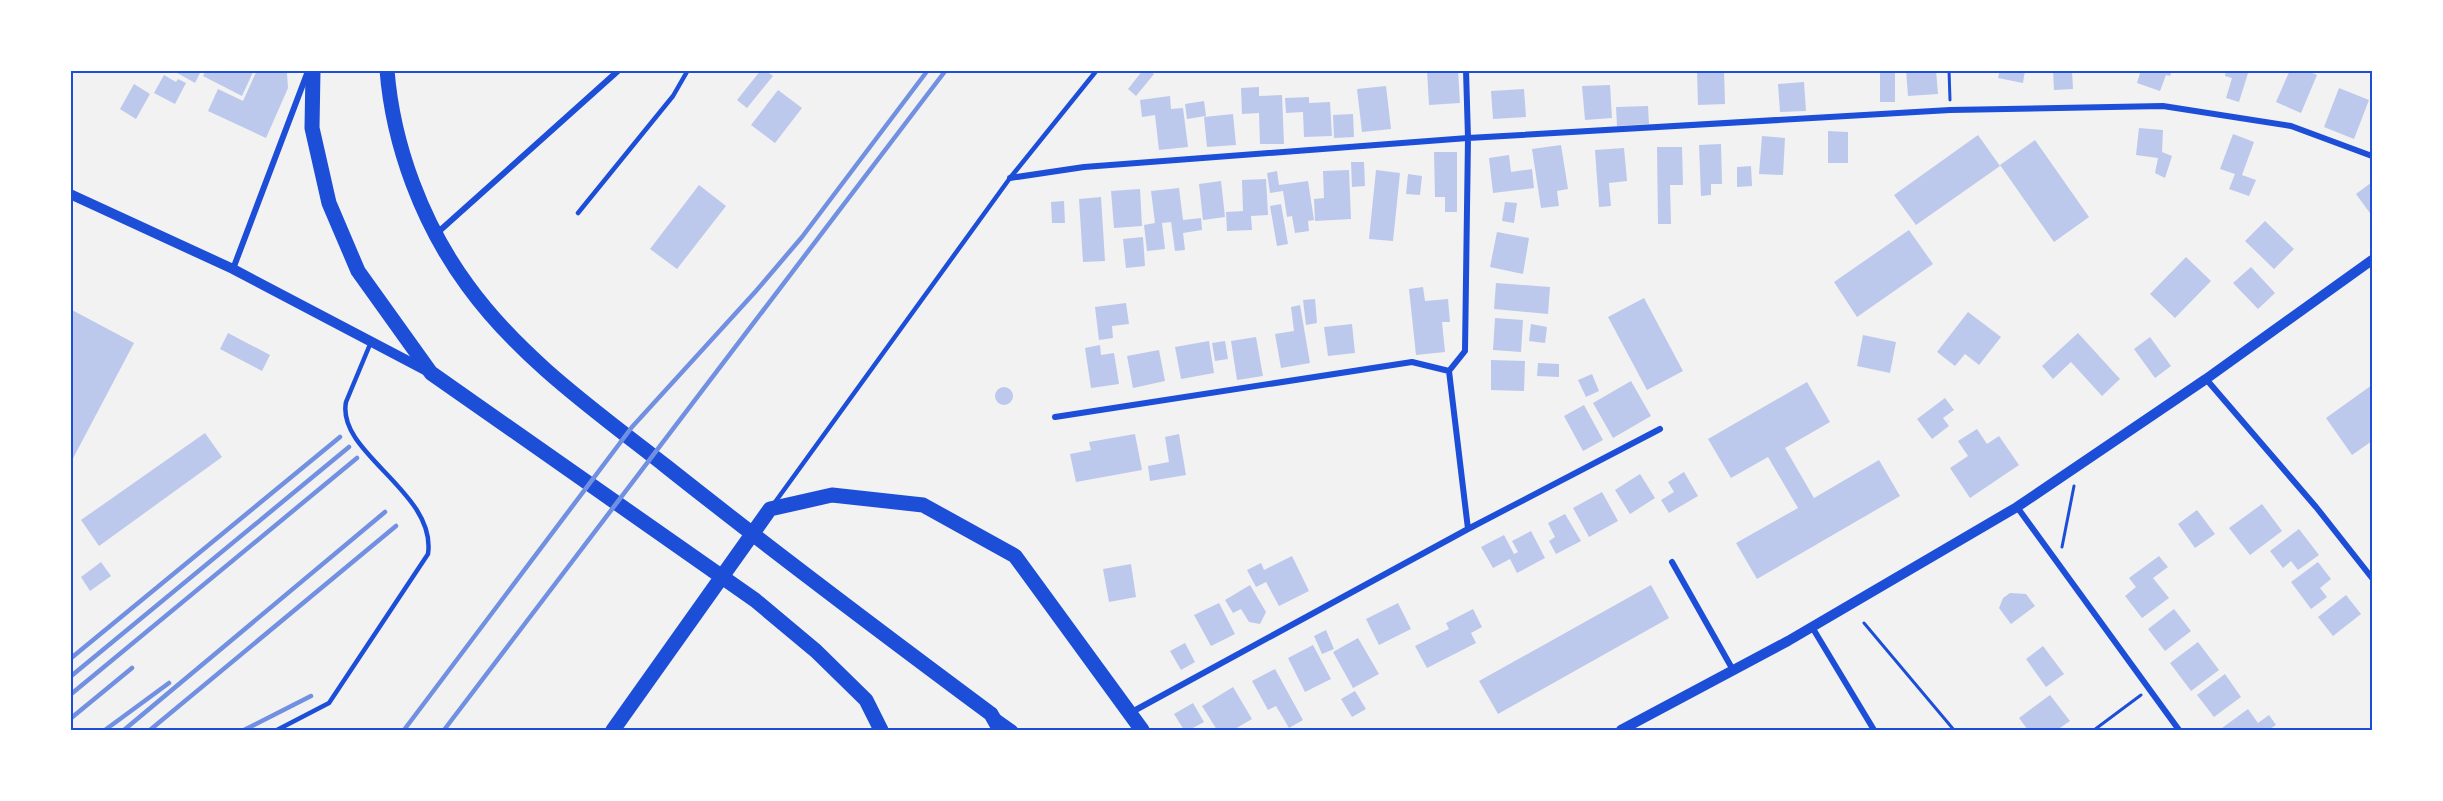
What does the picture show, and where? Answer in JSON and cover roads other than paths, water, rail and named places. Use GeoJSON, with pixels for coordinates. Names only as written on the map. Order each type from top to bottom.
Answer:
{"type":"FeatureCollection","features":[{"type":"Feature","properties":{"kind":"main road"},"geometry":{"type":"LineString","coordinates":[[313,70],[312,128],[328,203],[358,271],[431,373],[755,600],[816,651],[866,700],[881,730]]}},
{"type":"Feature","properties":{"kind":"main road"},"geometry":{"type":"LineString","coordinates":[[387,70],[402,156],[436,234],[468,286],[503,327],[559,382],[806,577],[991,714],[1000,730]]}},
{"type":"Feature","properties":{"kind":"main road"},"geometry":{"type":"LineString","coordinates":[[613,730],[770,509],[832,495],[924,505],[1015,556],[1142,730]]}},
{"type":"Feature","properties":{"kind":"street"},"geometry":{"type":"LineString","coordinates":[[233,269],[308,70]]}},
{"type":"Feature","properties":{"kind":"street"},"geometry":{"type":"LineString","coordinates":[[436,234],[620,70]]}},
{"type":"Feature","properties":{"kind":"street"},"geometry":{"type":"LineString","coordinates":[[1466,70],[1468,138],[1465,351],[1449,371],[1468,529]]}},
{"type":"Feature","properties":{"kind":"street"},"geometry":{"type":"LineString","coordinates":[[1010,178],[1084,167],[1468,138],[1950,110],[2163,106],[2291,126],[2373,156]]}},
{"type":"Feature","properties":{"kind":"street"},"geometry":{"type":"LineString","coordinates":[[70,194],[233,269],[431,373]]}},
{"type":"Feature","properties":{"kind":"street"},"geometry":{"type":"LineString","coordinates":[[1622,730],[1812,627],[2017,507],[2206,379],[2373,260]]}},
{"type":"Feature","properties":{"kind":"street"},"geometry":{"type":"LineString","coordinates":[[1055,417],[1412,362],[1449,371]]}},
{"type":"Feature","properties":{"kind":"street"},"geometry":{"type":"LineString","coordinates":[[2206,379],[2316,507],[2373,578]]}},
{"type":"Feature","properties":{"kind":"street"},"geometry":{"type":"LineString","coordinates":[[1129,714],[1468,529],[1660,429]]}},
{"type":"Feature","properties":{"kind":"street"},"geometry":{"type":"LineString","coordinates":[[2017,507],[2179,730]]}},
{"type":"Feature","properties":{"kind":"street"},"geometry":{"type":"LineString","coordinates":[[1672,562],[1733,670]]}},
{"type":"Feature","properties":{"kind":"street"},"geometry":{"type":"LineString","coordinates":[[1812,627],[1874,730]]}},
{"type":"Feature","properties":{"kind":"street"},"geometry":{"type":"LineString","coordinates":[[991,714],[1013,730]]}},
{"type":"Feature","properties":{"kind":"lane"},"geometry":{"type":"LineString","coordinates":[[578,213],[673,96],[688,70]]}},
{"type":"Feature","properties":{"kind":"lane"},"geometry":{"type":"LineString","coordinates":[[770,509],[1010,178],[1097,70]]}},
{"type":"Feature","properties":{"kind":"lane"},"geometry":{"type":"LineString","coordinates":[[277,730],[329,703],[428,554],[430,541],[423,518],[363,446],[344,411],[371,342]]}},
{"type":"Feature","properties":{"kind":"railway"},"geometry":{"type":"LineString","coordinates":[[404,730],[632,427],[802,237],[928,70]]}},
{"type":"Feature","properties":{"kind":"railway"},"geometry":{"type":"LineString","coordinates":[[444,730],[946,70]]}},
{"type":"Feature","properties":{"kind":"railway"},"geometry":{"type":"LineString","coordinates":[[70,659],[340,437]]}},
{"type":"Feature","properties":{"kind":"railway"},"geometry":{"type":"LineString","coordinates":[[70,677],[349,447]]}},
{"type":"Feature","properties":{"kind":"railway"},"geometry":{"type":"LineString","coordinates":[[70,695],[357,458]]}},
{"type":"Feature","properties":{"kind":"railway"},"geometry":{"type":"LineString","coordinates":[[124,730],[385,512]]}},
{"type":"Feature","properties":{"kind":"railway"},"geometry":{"type":"LineString","coordinates":[[150,730],[396,526]]}},
{"type":"Feature","properties":{"kind":"railway"},"geometry":{"type":"LineString","coordinates":[[70,719],[132,668]]}},
{"type":"Feature","properties":{"kind":"railway"},"geometry":{"type":"LineString","coordinates":[[105,730],[169,683]]}},
{"type":"Feature","properties":{"kind":"railway"},"geometry":{"type":"LineString","coordinates":[[244,730],[311,696]]}}]}
